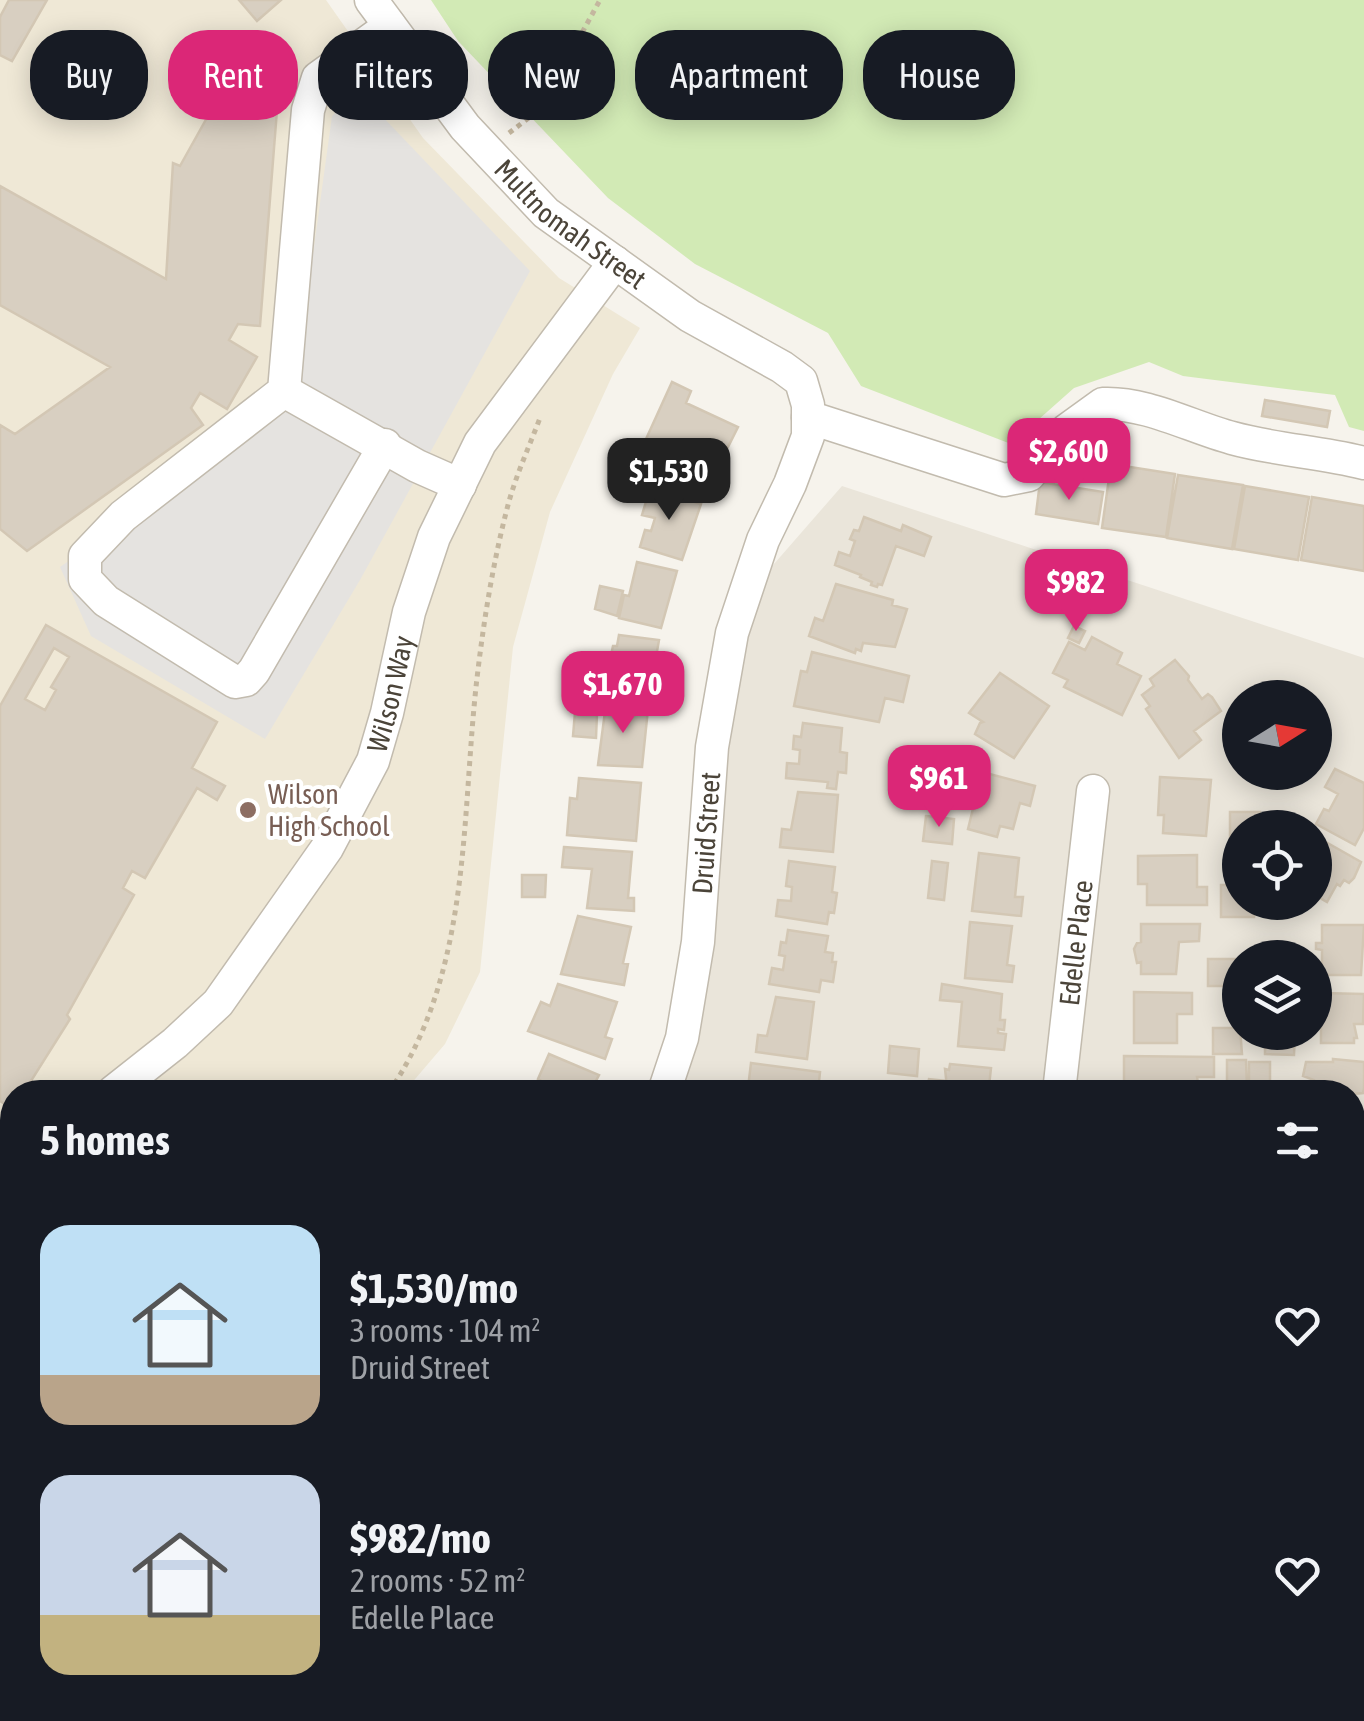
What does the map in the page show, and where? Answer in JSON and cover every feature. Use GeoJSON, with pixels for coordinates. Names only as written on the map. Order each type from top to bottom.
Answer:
{"type":"FeatureCollection","features":[{"type":"Feature","properties":{"kind":"street","name":"Multnomah Street"},"geometry":{"type":"LineString","coordinates":[[380,13],[465,127],[546,213],[690,316],[782,367],[800,381],[808,411]]}},
{"type":"Feature","properties":{"kind":"street"},"geometry":{"type":"LineString","coordinates":[[380,13],[318,78],[308,110],[284,391],[124,516],[84,556],[86,579],[106,601],[235,682],[246,680],[385,445]]}},
{"type":"Feature","properties":{"kind":"street","name":"Wilson Way"},"geometry":{"type":"LineString","coordinates":[[128,1080],[218,1003],[327,848],[356,800],[373,762],[409,612],[434,537],[480,443],[614,262]]}},
{"type":"Feature","properties":{"kind":"street"},"geometry":{"type":"LineString","coordinates":[[284,391],[417,466],[460,485]]}},
{"type":"Feature","properties":{"kind":"street"},"geometry":{"type":"LineString","coordinates":[[808,411],[1004,480],[1029,475],[1066,430],[1102,404],[1130,406],[1236,440],[1364,462]]}},
{"type":"Feature","properties":{"kind":"street","name":"Druid Street"},"geometry":{"type":"LineString","coordinates":[[668,1080],[682,1038],[698,942],[712,747],[732,633],[763,540],[808,436],[808,411]]}},
{"type":"Feature","properties":{"kind":"street","name":"Edelle Place"},"geometry":{"type":"LineString","coordinates":[[1060,1080],[1093,791]]}},
{"type":"Feature","properties":{"kind":"path"},"geometry":{"type":"LineString","coordinates":[[487,151],[560,94],[572,50],[600,0]]}},
{"type":"Feature","properties":{"kind":"path"},"geometry":{"type":"LineString","coordinates":[[395,1080],[423,1028],[445,963],[466,828],[477,682],[491,576],[509,501],[544,405],[538,362]]}},
{"type":"Feature","properties":{"kind":"shaded area","name":"Wilson High School"},"geometry":{"type":"Polygon","coordinates":[[[0,0],[326,0],[347,30],[318,30],[318,120],[410,120],[423,138],[559,278],[640,328],[613,374],[550,512],[513,647],[480,972],[445,1044],[414,1080],[0,1080],[0,0]]]}},
{"type":"Feature","properties":{"kind":"shaded area"},"geometry":{"type":"Polygon","coordinates":[[[331,120],[386,120],[530,271],[360,580],[265,739],[91,636],[60,567],[292,407],[331,120]]]}},
{"type":"Feature","properties":{"kind":"shaded area"},"geometry":{"type":"Polygon","coordinates":[[[842,486],[1364,658],[1364,1080],[661,1080],[732,612],[842,486]]]}},
{"type":"Feature","properties":{"kind":"green space"},"geometry":{"type":"Polygon","coordinates":[[[431,0],[1364,0],[1364,431],[1349,427],[1335,395],[1183,376],[1149,362],[1074,388],[1011,444],[861,386],[828,333],[695,264],[608,198],[533,120],[615,120],[615,30],[488,30],[488,72],[468,51],[468,30],[451,30],[431,0]]]}},
{"type":"Feature","properties":{"kind":"building"},"geometry":{"type":"Polygon","coordinates":[[[9,0],[47,0],[12,61],[0,55],[0,17],[9,0]]]}},
{"type":"Feature","properties":{"kind":"building"},"geometry":{"type":"Polygon","coordinates":[[[239,0],[281,0],[257,21],[239,0]]]}},
{"type":"Feature","properties":{"kind":"building"},"geometry":{"type":"Polygon","coordinates":[[[206,120],[276,120],[260,326],[238,324],[229,340],[257,357],[227,409],[200,393],[191,408],[203,425],[27,551],[0,529],[0,425],[15,434],[110,367],[0,305],[0,186],[166,279],[173,163],[180,166],[206,120]]]}},
{"type":"Feature","properties":{"kind":"building"},"geometry":{"type":"Polygon","coordinates":[[[672,382],[691,391],[686,403],[738,427],[720,463],[722,471],[712,494],[654,470],[660,458],[641,450],[672,382]]]}},
{"type":"Feature","properties":{"kind":"building"},"geometry":{"type":"Polygon","coordinates":[[[1265,400],[1330,411],[1327,427],[1262,416],[1265,400]]]}},
{"type":"Feature","properties":{"kind":"building"},"geometry":{"type":"Polygon","coordinates":[[[1111,464],[1175,474],[1166,537],[1102,528],[1111,464]]]}},
{"type":"Feature","properties":{"kind":"building"},"geometry":{"type":"Polygon","coordinates":[[[1178,475],[1243,485],[1232,549],[1167,538],[1178,475]]]}},
{"type":"Feature","properties":{"kind":"building"},"geometry":{"type":"Polygon","coordinates":[[[1040,482],[1103,492],[1098,524],[1036,514],[1040,482]]]}},
{"type":"Feature","properties":{"kind":"building"},"geometry":{"type":"Polygon","coordinates":[[[1245,486],[1309,497],[1298,560],[1234,549],[1245,486]]]}},
{"type":"Feature","properties":{"kind":"building"},"geometry":{"type":"Polygon","coordinates":[[[650,488],[701,504],[682,560],[640,547],[645,530],[651,531],[655,518],[642,515],[650,488]]]}},
{"type":"Feature","properties":{"kind":"building"},"geometry":{"type":"Polygon","coordinates":[[[1312,497],[1364,506],[1364,571],[1301,560],[1312,497]]]}},
{"type":"Feature","properties":{"kind":"building"},"geometry":{"type":"Polygon","coordinates":[[[864,517],[901,531],[903,525],[931,537],[924,556],[896,546],[882,585],[877,587],[861,575],[835,565],[839,552],[850,556],[855,541],[850,539],[854,530],[859,531],[864,517]]]}},
{"type":"Feature","properties":{"kind":"building"},"geometry":{"type":"Polygon","coordinates":[[[637,562],[677,571],[661,628],[619,618],[637,562]]]}},
{"type":"Feature","properties":{"kind":"building"},"geometry":{"type":"Polygon","coordinates":[[[836,584],[893,600],[892,605],[907,609],[895,647],[863,643],[861,651],[856,649],[855,653],[809,636],[815,618],[823,621],[836,584]]]}},
{"type":"Feature","properties":{"kind":"building"},"geometry":{"type":"Polygon","coordinates":[[[600,586],[623,591],[617,616],[595,609],[600,586]]]}},
{"type":"Feature","properties":{"kind":"building"},"geometry":{"type":"Polygon","coordinates":[[[46,625],[217,722],[192,768],[225,786],[217,800],[197,788],[145,878],[132,871],[123,888],[134,895],[67,1015],[70,1019],[32,1080],[0,1080],[0,706],[46,625]],[[54,648],[25,699],[45,710],[56,690],[51,687],[69,657],[54,648]]]}},
{"type":"Feature","properties":{"kind":"building"},"geometry":{"type":"Polygon","coordinates":[[[1074,626],[1085,631],[1079,643],[1068,638],[1074,626]]]}},
{"type":"Feature","properties":{"kind":"building"},"geometry":{"type":"Polygon","coordinates":[[[619,635],[659,640],[649,697],[605,692],[607,674],[613,674],[615,655],[611,655],[619,635]]]}},
{"type":"Feature","properties":{"kind":"building"},"geometry":{"type":"Polygon","coordinates":[[[1092,637],[1122,653],[1117,664],[1141,676],[1122,715],[1064,687],[1068,680],[1053,673],[1069,642],[1085,650],[1092,637]]]}},
{"type":"Feature","properties":{"kind":"building"},"geometry":{"type":"Polygon","coordinates":[[[812,652],[909,676],[903,702],[885,698],[879,722],[794,706],[801,671],[807,672],[812,652]]]}},
{"type":"Feature","properties":{"kind":"building"},"geometry":{"type":"Polygon","coordinates":[[[1175,660],[1202,699],[1208,694],[1221,711],[1194,731],[1201,740],[1179,758],[1146,709],[1150,706],[1142,695],[1154,686],[1150,679],[1175,660]]]}},
{"type":"Feature","properties":{"kind":"building"},"geometry":{"type":"Polygon","coordinates":[[[1000,673],[1049,706],[1014,758],[975,734],[983,722],[969,713],[1000,673]]]}},
{"type":"Feature","properties":{"kind":"building"},"geometry":{"type":"Polygon","coordinates":[[[606,704],[648,709],[642,767],[598,765],[606,704]]]}},
{"type":"Feature","properties":{"kind":"building"},"geometry":{"type":"Polygon","coordinates":[[[575,712],[597,714],[596,738],[573,736],[575,712]]]}},
{"type":"Feature","properties":{"kind":"building"},"geometry":{"type":"Polygon","coordinates":[[[803,723],[842,728],[840,752],[847,753],[846,773],[838,772],[836,789],[827,788],[828,782],[786,778],[787,763],[799,764],[800,750],[793,749],[794,736],[801,737],[803,723]]]}},
{"type":"Feature","properties":{"kind":"building"},"geometry":{"type":"Polygon","coordinates":[[[901,761],[932,765],[926,797],[897,795],[901,761]]]}},
{"type":"Feature","properties":{"kind":"building"},"geometry":{"type":"Polygon","coordinates":[[[1335,769],[1364,783],[1364,828],[1355,845],[1332,833],[1330,810],[1338,794],[1331,790],[1335,769]]]}},
{"type":"Feature","properties":{"kind":"building"},"geometry":{"type":"Polygon","coordinates":[[[982,772],[1035,786],[1030,806],[1020,803],[1013,829],[1000,826],[997,837],[968,829],[982,772]]]}},
{"type":"Feature","properties":{"kind":"building"},"geometry":{"type":"Polygon","coordinates":[[[1160,777],[1211,780],[1206,836],[1163,833],[1164,815],[1158,815],[1160,777]]]}},
{"type":"Feature","properties":{"kind":"building"},"geometry":{"type":"Polygon","coordinates":[[[579,778],[641,783],[636,841],[567,835],[570,798],[577,799],[579,778]]]}},
{"type":"Feature","properties":{"kind":"building"},"geometry":{"type":"Polygon","coordinates":[[[798,792],[838,795],[833,852],[780,847],[782,829],[791,830],[798,792]]]}},
{"type":"Feature","properties":{"kind":"building"},"geometry":{"type":"Polygon","coordinates":[[[926,816],[954,819],[952,844],[923,841],[926,816]]]}},
{"type":"Feature","properties":{"kind":"building"},"geometry":{"type":"Polygon","coordinates":[[[1332,846],[1361,862],[1349,883],[1344,880],[1340,886],[1337,884],[1332,893],[1332,846]]]}},
{"type":"Feature","properties":{"kind":"building"},"geometry":{"type":"Polygon","coordinates":[[[564,847],[632,852],[628,898],[634,898],[634,911],[587,908],[592,869],[562,867],[564,847]]]}},
{"type":"Feature","properties":{"kind":"building"},"geometry":{"type":"Polygon","coordinates":[[[979,853],[1019,858],[1015,897],[1023,897],[1021,916],[972,911],[979,853]]]}},
{"type":"Feature","properties":{"kind":"building"},"geometry":{"type":"Polygon","coordinates":[[[1197,855],[1197,887],[1207,887],[1207,905],[1147,905],[1147,884],[1138,884],[1138,856],[1197,855]]]}},
{"type":"Feature","properties":{"kind":"building"},"geometry":{"type":"Polygon","coordinates":[[[789,861],[835,867],[832,892],[837,893],[834,913],[829,912],[827,924],[776,916],[778,900],[791,901],[792,887],[786,886],[789,861]]]}},
{"type":"Feature","properties":{"kind":"building"},"geometry":{"type":"Polygon","coordinates":[[[932,861],[948,863],[944,900],[928,898],[932,861]]]}},
{"type":"Feature","properties":{"kind":"building"},"geometry":{"type":"Polygon","coordinates":[[[522,875],[546,875],[545,897],[522,897],[522,875]]]}},
{"type":"Feature","properties":{"kind":"building"},"geometry":{"type":"Polygon","coordinates":[[[578,916],[631,927],[623,963],[628,964],[624,985],[561,974],[578,916]]]}},
{"type":"Feature","properties":{"kind":"building"},"geometry":{"type":"Polygon","coordinates":[[[970,922],[1012,926],[1007,965],[1014,966],[1012,982],[965,978],[970,922]]]}},
{"type":"Feature","properties":{"kind":"building"},"geometry":{"type":"Polygon","coordinates":[[[1141,924],[1200,924],[1199,941],[1179,942],[1176,974],[1141,974],[1141,962],[1137,963],[1134,949],[1141,942],[1141,924]]]}},
{"type":"Feature","properties":{"kind":"building"},"geometry":{"type":"Polygon","coordinates":[[[1322,925],[1364,925],[1361,975],[1332,975],[1332,940],[1322,940],[1322,925]]]}},
{"type":"Feature","properties":{"kind":"building"},"geometry":{"type":"Polygon","coordinates":[[[788,930],[828,936],[825,952],[833,953],[832,962],[836,962],[833,982],[821,980],[819,992],[769,984],[772,968],[783,970],[785,956],[779,955],[788,930]]]}},
{"type":"Feature","properties":{"kind":"building"},"geometry":{"type":"Polygon","coordinates":[[[1208,959],[1222,959],[1222,986],[1208,986],[1208,959]]]}},
{"type":"Feature","properties":{"kind":"building"},"geometry":{"type":"Polygon","coordinates":[[[558,984],[617,1002],[605,1037],[612,1039],[605,1059],[528,1031],[541,1002],[550,1006],[558,984]]]}},
{"type":"Feature","properties":{"kind":"building"},"geometry":{"type":"Polygon","coordinates":[[[942,984],[1002,994],[1000,1020],[1005,1020],[1004,1030],[998,1029],[998,1033],[1006,1034],[1004,1050],[958,1046],[962,1002],[940,1000],[942,984]]]}},
{"type":"Feature","properties":{"kind":"building"},"geometry":{"type":"Polygon","coordinates":[[[1134,992],[1192,993],[1192,1014],[1177,1014],[1177,1043],[1134,1043],[1134,992]]]}},
{"type":"Feature","properties":{"kind":"building"},"geometry":{"type":"Polygon","coordinates":[[[1332,993],[1364,994],[1363,1024],[1354,1024],[1354,1043],[1332,1043],[1332,993]]]}},
{"type":"Feature","properties":{"kind":"building"},"geometry":{"type":"Polygon","coordinates":[[[776,997],[814,1002],[807,1059],[756,1052],[758,1035],[767,1036],[776,997]]]}},
{"type":"Feature","properties":{"kind":"building"},"geometry":{"type":"Polygon","coordinates":[[[1213,1028],[1222,1028],[1222,1050],[1242,1050],[1242,1054],[1213,1054],[1213,1028]]]}},
{"type":"Feature","properties":{"kind":"building"},"geometry":{"type":"Polygon","coordinates":[[[890,1046],[919,1049],[917,1076],[888,1073],[890,1046]]]}},
{"type":"Feature","properties":{"kind":"building"},"geometry":{"type":"Polygon","coordinates":[[[1265,1050],[1294,1050],[1294,1055],[1265,1054],[1265,1050]]]}},
{"type":"Feature","properties":{"kind":"building"},"geometry":{"type":"Polygon","coordinates":[[[549,1054],[599,1075],[596,1080],[538,1079],[549,1054]]]}},
{"type":"Feature","properties":{"kind":"building"},"geometry":{"type":"Polygon","coordinates":[[[1124,1056],[1214,1057],[1214,1077],[1124,1080],[1124,1056]]]}},
{"type":"Feature","properties":{"kind":"building"},"geometry":{"type":"Polygon","coordinates":[[[1227,1060],[1246,1060],[1247,1080],[1227,1080],[1227,1060]]]}},
{"type":"Feature","properties":{"kind":"building"},"geometry":{"type":"Polygon","coordinates":[[[1249,1062],[1270,1062],[1270,1080],[1249,1080],[1249,1062]]]}},
{"type":"Feature","properties":{"kind":"building"},"geometry":{"type":"Polygon","coordinates":[[[1306,1062],[1364,1062],[1364,1080],[1314,1080],[1303,1076],[1306,1062]]]}},
{"type":"Feature","properties":{"kind":"building"},"geometry":{"type":"Polygon","coordinates":[[[751,1063],[820,1072],[819,1080],[749,1080],[751,1063]]]}},
{"type":"Feature","properties":{"kind":"building"},"geometry":{"type":"Polygon","coordinates":[[[950,1064],[991,1068],[990,1080],[946,1080],[945,1069],[949,1070],[950,1064]]]}},
{"type":"Feature","properties":{"kind":"place","name":"Wilson High School"},"geometry":{"type":"Point","coordinates":[248,810]}}]}
